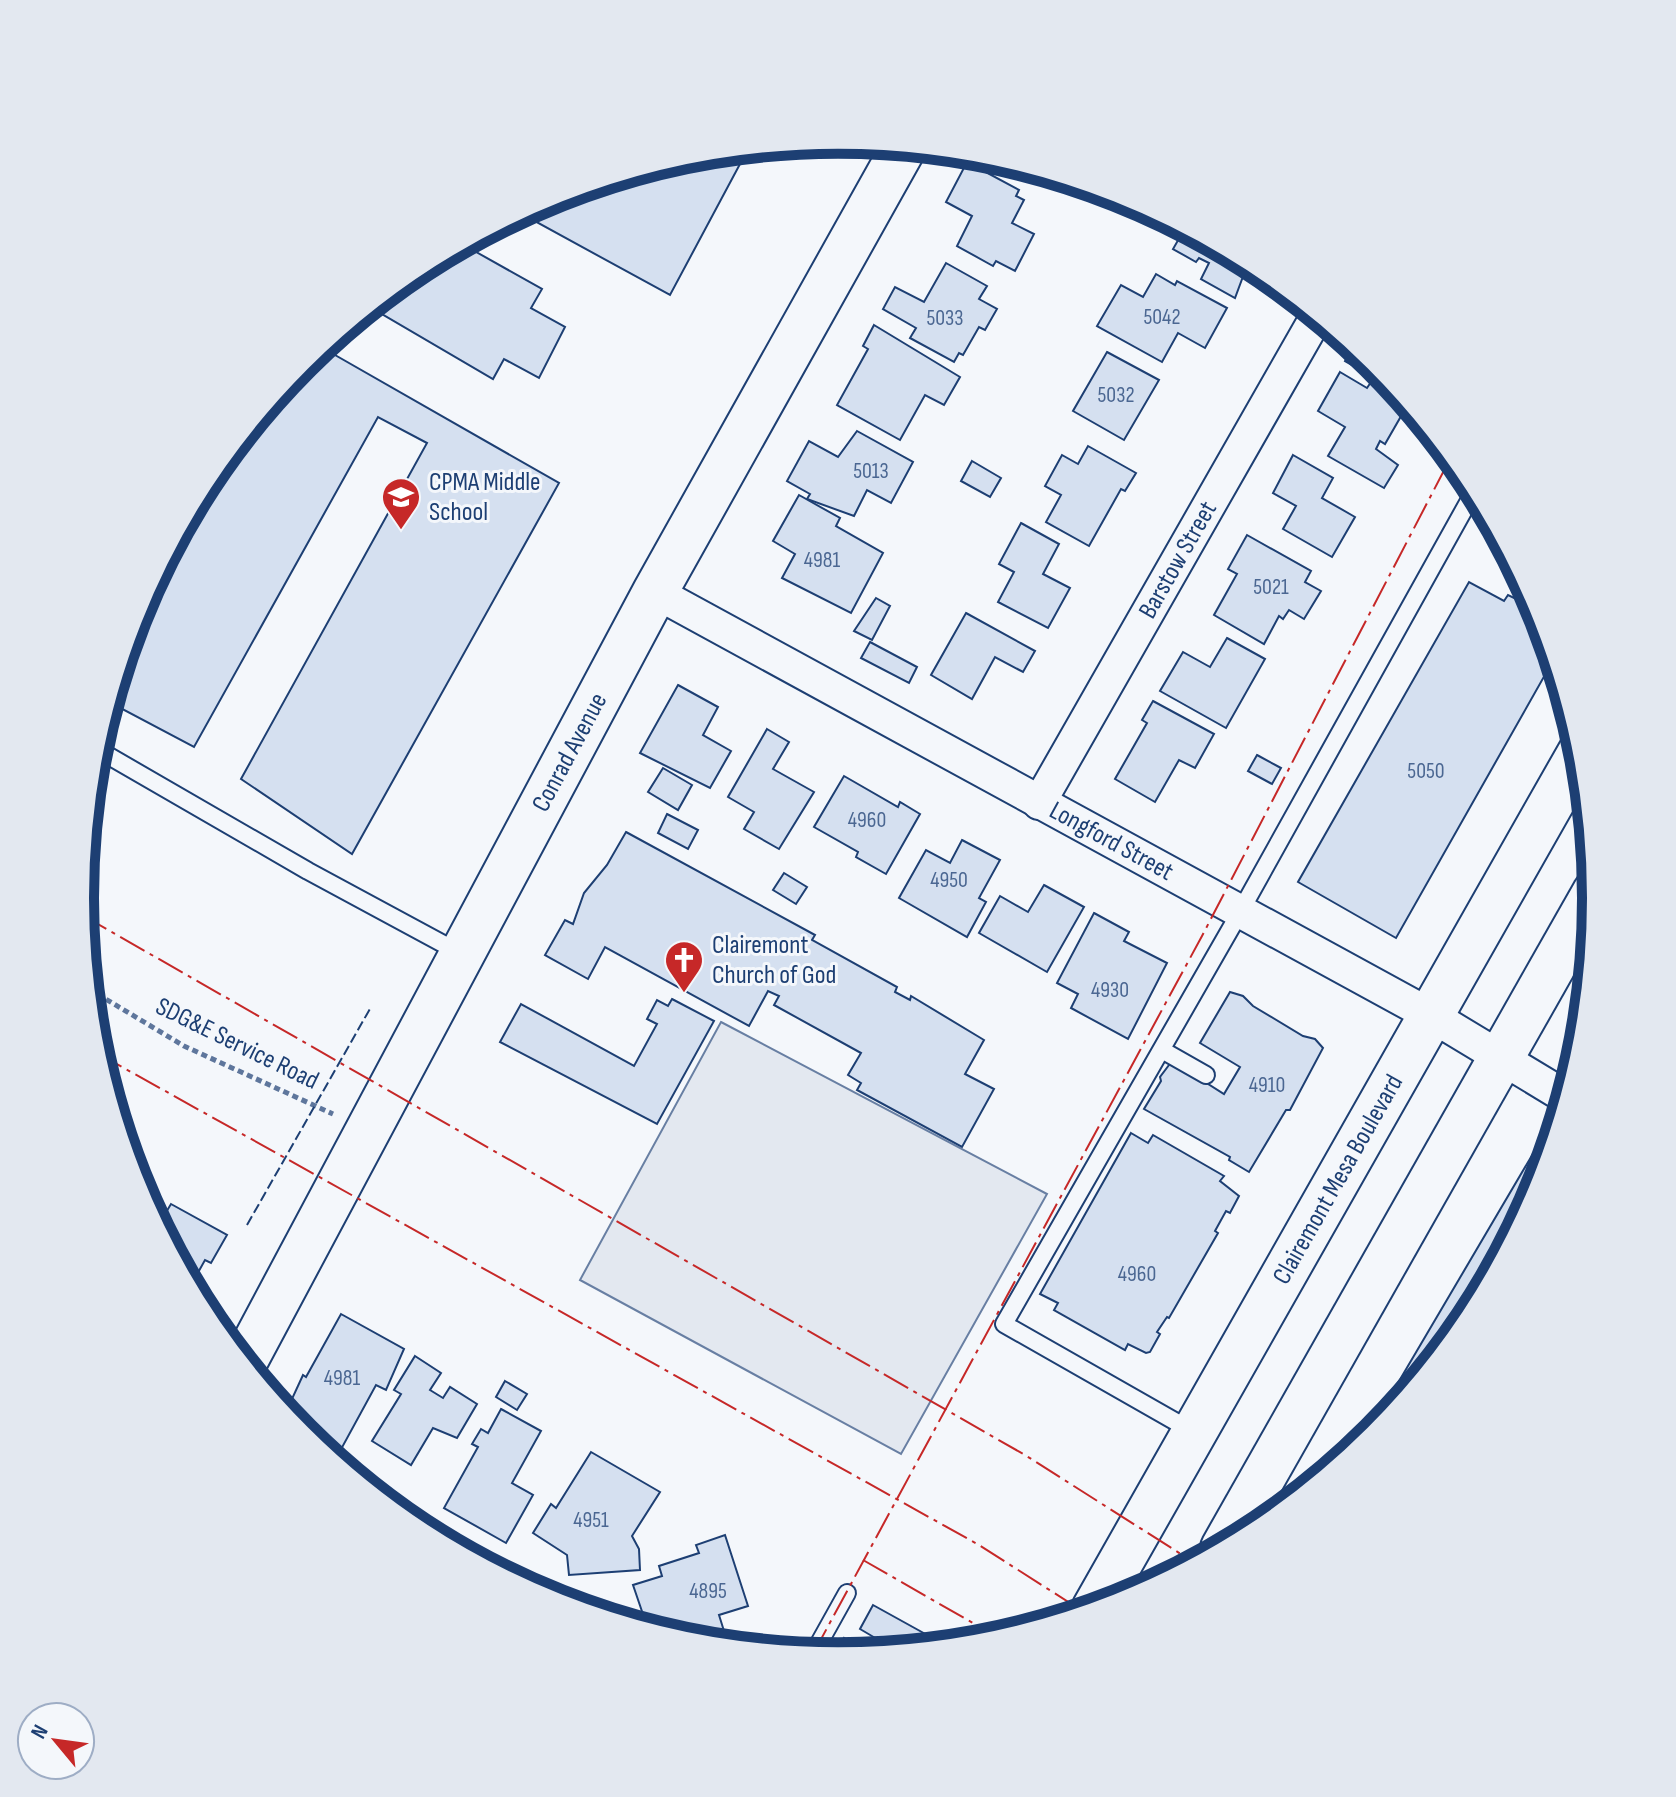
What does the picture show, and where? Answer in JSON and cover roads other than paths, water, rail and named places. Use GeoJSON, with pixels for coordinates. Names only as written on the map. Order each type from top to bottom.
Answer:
{"type":"FeatureCollection","features":[{"type":"Feature","properties":{"kind":"main road","name":"Conrad Avenue"},"geometry":{"type":"LineString","coordinates":[[250,1353],[369,1134],[461,954],[655,592],[898,157]]}},
{"type":"Feature","properties":{"kind":"main road","name":"Clairemont Mesa Boulevard"},"geometry":{"type":"LineString","coordinates":[[1103,1593],[1571,769]]}},
{"type":"Feature","properties":{"kind":"main road"},"geometry":{"type":"LineString","coordinates":[[1235,1527],[1581,916]]}},
{"type":"Feature","properties":{"kind":"street","name":"Barstow Street"},"geometry":{"type":"LineString","coordinates":[[1039,803],[1312,325]]}},
{"type":"Feature","properties":{"kind":"street","name":"Longford Street"},"geometry":{"type":"LineString","coordinates":[[655,592],[1239,914],[1432,1016],[1557,1092]]}},
{"type":"Feature","properties":{"kind":"lane"},"geometry":{"type":"LineString","coordinates":[[1195,1432],[1004,1324],[1239,914],[1468,503]]}},
{"type":"Feature","properties":{"kind":"lane"},"geometry":{"type":"LineString","coordinates":[[108,755],[308,871],[461,954]]}},
{"type":"Feature","properties":{"kind":"lane"},"geometry":{"type":"LineString","coordinates":[[1162,1050],[1206,1075]]}},
{"type":"Feature","properties":{"kind":"lane"},"geometry":{"type":"LineString","coordinates":[[820,1642],[847,1593]]}},
{"type":"Feature","properties":{"kind":"place","name":"CPMA Middle School"},"geometry":{"type":"Point","coordinates":[401,531]}},
{"type":"Feature","properties":{"kind":"place","name":"Clairemont Church of God"},"geometry":{"type":"Point","coordinates":[684,994]}}]}
